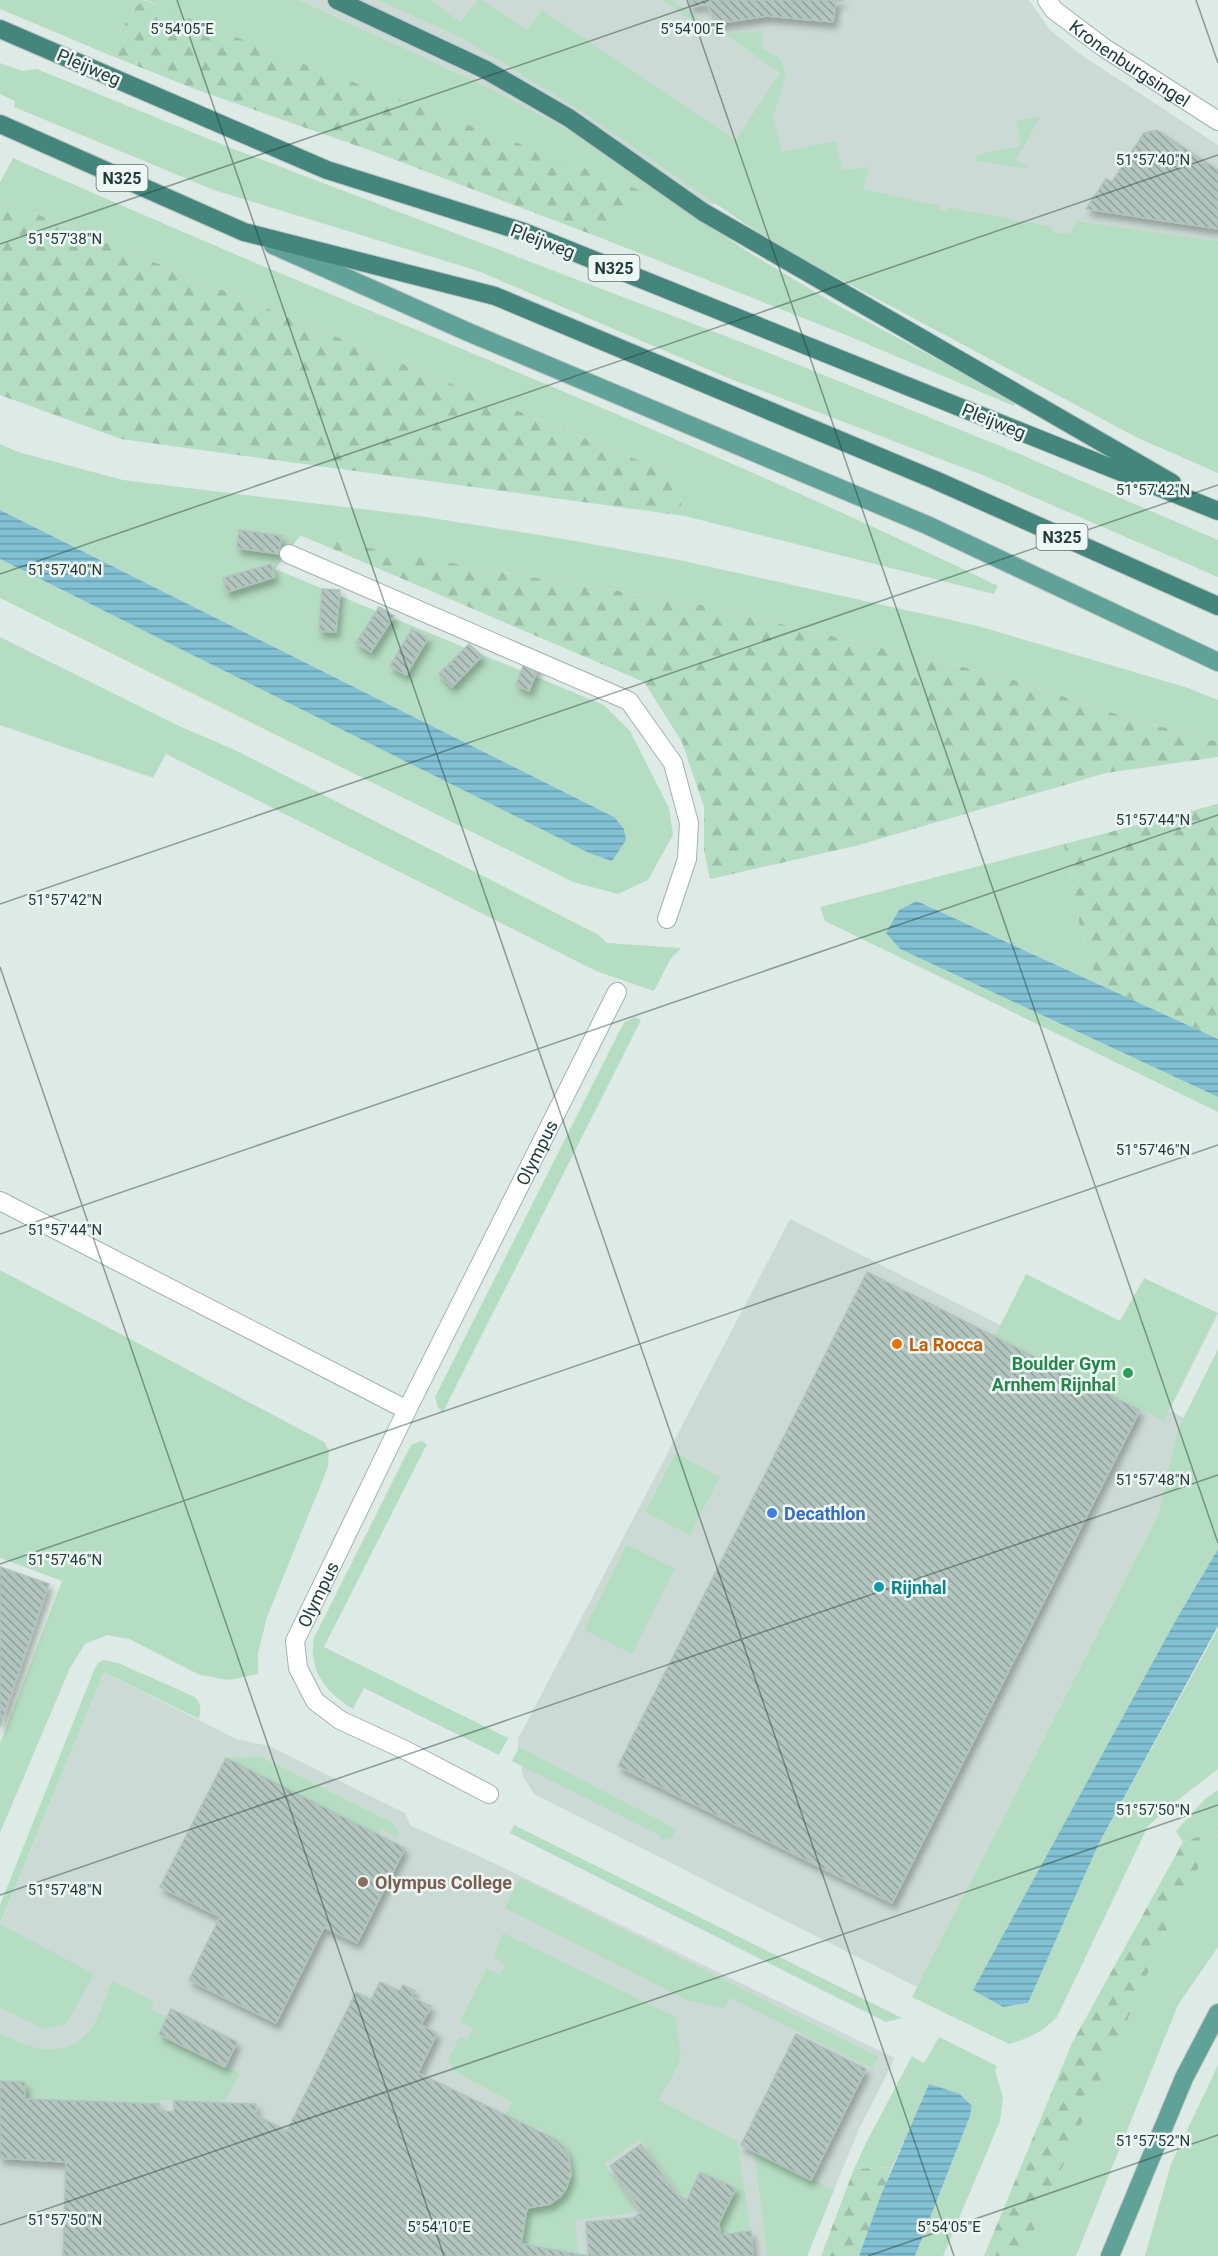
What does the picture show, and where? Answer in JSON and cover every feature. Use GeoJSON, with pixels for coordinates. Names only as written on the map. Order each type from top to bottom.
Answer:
{"type":"FeatureCollection","features":[{"type":"Feature","properties":{"kind":"highway","name":"N325"},"geometry":{"type":"LineString","coordinates":[[337,0],[486,70],[569,118],[703,213],[1218,510]]}},
{"type":"Feature","properties":{"kind":"highway","name":"Pleijweg"},"geometry":{"type":"LineString","coordinates":[[4,31],[327,170],[524,232],[1218,510]]}},
{"type":"Feature","properties":{"kind":"highway","name":"N325"},"geometry":{"type":"LineString","coordinates":[[0,124],[244,232],[495,296],[935,480],[1218,606]]}},
{"type":"Feature","properties":{"kind":"main road","name":"N325"},"geometry":{"type":"LineString","coordinates":[[244,232],[468,332],[927,525],[1218,662]]}},
{"type":"Feature","properties":{"kind":"main road"},"geometry":{"type":"LineString","coordinates":[[1110,2256],[1184,2078],[1218,2013]]}},
{"type":"Feature","properties":{"kind":"street","name":"Kronenburgsingel"},"geometry":{"type":"LineString","coordinates":[[1047,0],[1054,10],[1103,47],[1218,121]]}},
{"type":"Feature","properties":{"kind":"street"},"geometry":{"type":"LineString","coordinates":[[289,554],[629,701],[673,763],[690,823],[687,859],[667,919]]}},
{"type":"Feature","properties":{"kind":"street","name":"Olympus"},"geometry":{"type":"LineString","coordinates":[[489,1794],[405,1750],[340,1720],[315,1701],[298,1668],[294,1641],[617,992]]}},
{"type":"Feature","properties":{"kind":"street"},"geometry":{"type":"LineString","coordinates":[[0,1201],[407,1410]]}},
{"type":"Feature","properties":{"kind":"shaded area"},"geometry":{"type":"Polygon","coordinates":[[[215,0],[1029,0],[1051,31],[1080,54],[1218,145],[1218,241],[1077,221],[1069,234],[913,206],[862,194],[632,210],[236,8],[215,0]]]}},
{"type":"Feature","properties":{"kind":"shaded area"},"geometry":{"type":"Polygon","coordinates":[[[790,1219],[1198,1425],[1168,1521],[921,1989],[534,1794],[523,1776],[519,1756],[518,1739],[790,1219]]]}},
{"type":"Feature","properties":{"kind":"shaded area"},"geometry":{"type":"Polygon","coordinates":[[[104,1672],[236,1739],[269,1746],[405,1813],[411,1826],[479,1856],[895,2058],[859,2129],[807,2256],[0,2256],[0,1925],[104,1672]]]}},
{"type":"Feature","properties":{"kind":"green space"},"geometry":{"type":"Polygon","coordinates":[[[0,0],[144,0],[135,7],[107,54],[0,9],[0,0]]]}},
{"type":"Feature","properties":{"kind":"green space"},"geometry":{"type":"Polygon","coordinates":[[[144,0],[285,57],[639,190],[606,240],[372,151],[192,88],[107,54],[135,7],[144,0]]]}},
{"type":"Feature","properties":{"kind":"green space"},"geometry":{"type":"Polygon","coordinates":[[[146,0],[298,0],[483,85],[577,135],[745,250],[837,305],[1016,402],[1014,406],[841,333],[606,240],[638,191],[577,166],[329,75],[146,0]]]}},
{"type":"Feature","properties":{"kind":"green space"},"geometry":{"type":"Polygon","coordinates":[[[379,0],[430,0],[460,22],[478,0],[481,0],[528,30],[542,10],[736,140],[780,73],[725,34],[762,31],[762,49],[780,58],[786,75],[773,117],[782,152],[836,141],[842,170],[869,167],[863,189],[939,206],[939,210],[947,212],[947,207],[1052,227],[1052,231],[1069,234],[1077,221],[1218,241],[1218,473],[1138,438],[776,245],[576,108],[464,39],[379,0]]]}},
{"type":"Feature","properties":{"kind":"green space"},"geometry":{"type":"Polygon","coordinates":[[[662,0],[672,0],[721,34],[718,39],[662,0]]]}},
{"type":"Feature","properties":{"kind":"green space"},"geometry":{"type":"Polygon","coordinates":[[[0,63],[23,71],[37,69],[231,148],[749,345],[1003,447],[1218,540],[1218,577],[985,476],[731,379],[478,271],[214,190],[14,107],[15,101],[0,94],[0,63]]]}},
{"type":"Feature","properties":{"kind":"green space"},"geometry":{"type":"Polygon","coordinates":[[[1041,116],[1016,159],[1027,167],[1026,169],[975,160],[976,155],[1021,146],[1016,121],[1041,116]]]}},
{"type":"Feature","properties":{"kind":"green space"},"geometry":{"type":"Polygon","coordinates":[[[13,158],[730,463],[998,586],[994,594],[685,516],[672,474],[0,199],[0,183],[13,158]]]}},
{"type":"Feature","properties":{"kind":"green space"},"geometry":{"type":"Polygon","coordinates":[[[0,199],[672,474],[685,516],[121,439],[0,395],[0,199]]]}},
{"type":"Feature","properties":{"kind":"green space"},"geometry":{"type":"Polygon","coordinates":[[[0,444],[18,452],[123,480],[419,516],[564,539],[679,560],[978,626],[1185,687],[1218,700],[1218,742],[1125,717],[1001,676],[688,602],[505,573],[300,536],[275,569],[604,705],[630,731],[669,808],[673,835],[648,880],[618,894],[573,882],[0,598],[0,559],[591,854],[612,861],[614,817],[0,510],[0,444]]]}},
{"type":"Feature","properties":{"kind":"green space"},"geometry":{"type":"Polygon","coordinates":[[[300,535],[505,573],[688,602],[1001,676],[1125,717],[1218,742],[1218,757],[1106,773],[855,846],[710,879],[704,850],[704,807],[682,742],[644,682],[300,535]]]}},
{"type":"Feature","properties":{"kind":"green space"},"geometry":{"type":"Polygon","coordinates":[[[0,637],[177,725],[235,750],[599,935],[607,943],[681,948],[670,960],[654,991],[596,971],[166,754],[153,778],[0,725],[0,637]]]}},
{"type":"Feature","properties":{"kind":"green space"},"geometry":{"type":"Polygon","coordinates":[[[1218,804],[1218,1039],[1100,985],[1084,947],[1064,844],[1218,804]]]}},
{"type":"Feature","properties":{"kind":"green space"},"geometry":{"type":"Polygon","coordinates":[[[1064,844],[1084,947],[1100,985],[918,901],[886,933],[900,949],[1218,1097],[1218,1112],[825,921],[820,907],[1064,844]]]}},
{"type":"Feature","properties":{"kind":"green space"},"geometry":{"type":"Polygon","coordinates":[[[635,1017],[641,1020],[443,1412],[438,1408],[435,1397],[621,1028],[625,1022],[635,1017]]]}},
{"type":"Feature","properties":{"kind":"green space"},"geometry":{"type":"Polygon","coordinates":[[[0,1270],[324,1442],[329,1450],[328,1467],[267,1617],[258,1653],[258,1674],[229,1680],[200,1675],[129,1639],[107,1635],[85,1644],[70,1668],[0,1833],[0,1744],[62,1581],[0,1558],[0,1270]]]}},
{"type":"Feature","properties":{"kind":"green space","name":"Boulder Gym Arnhem Rijnhal"},"geometry":{"type":"Polygon","coordinates":[[[1026,1274],[1120,1321],[1144,1278],[1218,1313],[1164,1421],[995,1336],[1026,1274]]]}},
{"type":"Feature","properties":{"kind":"green space"},"geometry":{"type":"Polygon","coordinates":[[[1218,1349],[1218,1549],[1177,1618],[974,1990],[1003,2007],[1028,2003],[1099,1843],[1218,1629],[1218,1769],[1148,1826],[1057,2017],[1035,2034],[1009,2044],[912,1997],[1158,1516],[1178,1429],[1218,1349]]]}},
{"type":"Feature","properties":{"kind":"green space"},"geometry":{"type":"Polygon","coordinates":[[[421,1441],[427,1444],[324,1647],[508,1738],[499,1755],[364,1688],[353,1709],[328,1688],[317,1671],[314,1661],[314,1638],[411,1445],[421,1441]]]}},
{"type":"Feature","properties":{"kind":"green space"},"geometry":{"type":"Polygon","coordinates":[[[676,1453],[720,1477],[690,1535],[645,1512],[676,1453]]]}},
{"type":"Feature","properties":{"kind":"green space"},"geometry":{"type":"Polygon","coordinates":[[[627,1545],[675,1569],[632,1654],[584,1630],[627,1545]]]}},
{"type":"Feature","properties":{"kind":"green space"},"geometry":{"type":"Polygon","coordinates":[[[104,1660],[118,1663],[193,1696],[200,1706],[199,1719],[104,1672],[0,1924],[0,1905],[98,1663],[104,1660]]]}},
{"type":"Feature","properties":{"kind":"green space"},"geometry":{"type":"Polygon","coordinates":[[[519,1747],[676,1829],[672,1837],[662,1840],[659,1835],[512,1761],[519,1747]]]}},
{"type":"Feature","properties":{"kind":"green space"},"geometry":{"type":"Polygon","coordinates":[[[261,1757],[392,1823],[399,1833],[397,1838],[381,1828],[378,1834],[226,1758],[261,1757]]]}},
{"type":"Feature","properties":{"kind":"green space"},"geometry":{"type":"Polygon","coordinates":[[[1218,1790],[1218,1830],[1183,1842],[1176,1831],[1205,1799],[1218,1790]]]}},
{"type":"Feature","properties":{"kind":"green space"},"geometry":{"type":"Polygon","coordinates":[[[514,1825],[902,2018],[886,2022],[510,1833],[514,1825]]]}},
{"type":"Feature","properties":{"kind":"green space"},"geometry":{"type":"Polygon","coordinates":[[[1218,1830],[1218,1834],[1182,1896],[1023,2256],[984,2256],[1072,2043],[1183,1842],[1218,1830]]]}},
{"type":"Feature","properties":{"kind":"green space"},"geometry":{"type":"Polygon","coordinates":[[[1218,1834],[1218,1947],[1178,2005],[1076,2256],[1023,2256],[1182,1896],[1218,1834]]]}},
{"type":"Feature","properties":{"kind":"green space"},"geometry":{"type":"Polygon","coordinates":[[[520,1878],[879,2057],[872,2068],[730,1998],[724,2009],[687,2000],[505,1908],[520,1878]]]}},
{"type":"Feature","properties":{"kind":"green space"},"geometry":{"type":"Polygon","coordinates":[[[0,1924],[94,1974],[67,2023],[45,2029],[0,2008],[0,1924]]]}},
{"type":"Feature","properties":{"kind":"green space"},"geometry":{"type":"Polygon","coordinates":[[[503,1933],[676,2017],[681,2057],[658,2100],[737,2141],[751,2231],[720,2235],[719,2223],[735,2188],[700,2172],[688,2197],[679,2193],[640,2139],[604,2164],[636,2208],[631,2213],[575,2220],[578,2254],[521,2244],[527,2208],[550,2203],[566,2189],[571,2179],[570,2158],[564,2147],[553,2137],[506,2115],[512,2102],[454,2071],[448,2060],[460,2036],[467,2040],[474,2028],[460,2022],[487,1968],[500,1975],[506,1964],[494,1957],[503,1933]]]}},
{"type":"Feature","properties":{"kind":"green space"},"geometry":{"type":"Polygon","coordinates":[[[112,1981],[154,2001],[150,2009],[167,2017],[159,2034],[240,2074],[224,2103],[160,2100],[160,2104],[25,2099],[25,2082],[0,2081],[0,2033],[26,2045],[50,2050],[74,2044],[94,2024],[112,1981]]]}},
{"type":"Feature","properties":{"kind":"green space"},"geometry":{"type":"Polygon","coordinates":[[[939,2037],[997,2066],[995,2071],[1003,2097],[1000,2121],[943,2256],[915,2256],[972,2106],[960,2094],[904,2141],[892,2167],[854,2169],[912,2056],[924,2063],[939,2037]]]}},
{"type":"Feature","properties":{"kind":"green space"},"geometry":{"type":"Polygon","coordinates":[[[1218,2065],[1218,2256],[1145,2256],[1171,2164],[1218,2065]]]}},
{"type":"Feature","properties":{"kind":"green space"},"geometry":{"type":"Polygon","coordinates":[[[754,2149],[834,2190],[807,2256],[767,2256],[754,2149]]]}},
{"type":"Feature","properties":{"kind":"green space"},"geometry":{"type":"Polygon","coordinates":[[[892,2167],[859,2256],[821,2256],[854,2169],[892,2167]]]}},
{"type":"Feature","properties":{"kind":"water"},"geometry":{"type":"Polygon","coordinates":[[[0,510],[614,817],[624,829],[626,840],[612,861],[591,854],[0,559],[0,510]]]}},
{"type":"Feature","properties":{"kind":"water"},"geometry":{"type":"Polygon","coordinates":[[[917,901],[1218,1039],[1218,1097],[900,949],[886,933],[899,910],[917,901]]]}},
{"type":"Feature","properties":{"kind":"water"},"geometry":{"type":"Polygon","coordinates":[[[1218,1549],[1218,1626],[1099,1843],[1028,2003],[1003,2007],[973,1990],[1177,1618],[1218,1549]]]}},
{"type":"Feature","properties":{"kind":"water"},"geometry":{"type":"Polygon","coordinates":[[[929,2084],[960,2094],[972,2106],[915,2256],[859,2256],[881,2195],[929,2084]]]}},
{"type":"Feature","properties":{"kind":"building"},"geometry":{"type":"Polygon","coordinates":[[[689,0],[844,0],[836,2],[833,22],[767,16],[715,24],[708,4],[691,7],[689,0]]]}},
{"type":"Feature","properties":{"kind":"building"},"geometry":{"type":"Polygon","coordinates":[[[1157,130],[1218,170],[1218,229],[1086,209],[1106,179],[1112,182],[1144,133],[1157,130]]]}},
{"type":"Feature","properties":{"kind":"building"},"geometry":{"type":"Polygon","coordinates":[[[239,530],[282,536],[279,554],[237,548],[239,530]]]}},
{"type":"Feature","properties":{"kind":"building"},"geometry":{"type":"Polygon","coordinates":[[[271,564],[275,577],[227,592],[223,578],[271,564]]]}},
{"type":"Feature","properties":{"kind":"building"},"geometry":{"type":"Polygon","coordinates":[[[322,589],[340,590],[336,632],[319,631],[322,589]]]}},
{"type":"Feature","properties":{"kind":"building"},"geometry":{"type":"Polygon","coordinates":[[[379,607],[394,616],[371,652],[356,643],[379,607]]]}},
{"type":"Feature","properties":{"kind":"building"},"geometry":{"type":"Polygon","coordinates":[[[412,629],[428,638],[406,675],[390,666],[412,629]]]}},
{"type":"Feature","properties":{"kind":"building"},"geometry":{"type":"Polygon","coordinates":[[[469,644],[482,656],[452,687],[439,674],[469,644]]]}},
{"type":"Feature","properties":{"kind":"building"},"geometry":{"type":"Polygon","coordinates":[[[526,658],[540,663],[529,691],[516,685],[526,658]]]}},
{"type":"Feature","properties":{"kind":"building","name":"Rijnhal"},"geometry":{"type":"Polygon","coordinates":[[[867,1272],[1140,1410],[892,1903],[618,1766],[867,1272]]]}},
{"type":"Feature","properties":{"kind":"building"},"geometry":{"type":"Polygon","coordinates":[[[0,1567],[49,1584],[0,1727],[0,1567]]]}},
{"type":"Feature","properties":{"kind":"building"},"geometry":{"type":"Polygon","coordinates":[[[226,1758],[405,1848],[357,1943],[324,1927],[276,2023],[189,1980],[220,1917],[160,1887],[226,1758]]]}},
{"type":"Feature","properties":{"kind":"building"},"geometry":{"type":"Polygon","coordinates":[[[380,1982],[400,1991],[403,1985],[415,1991],[411,1997],[431,2006],[421,2025],[437,2033],[418,2073],[555,2139],[568,2154],[571,2175],[566,2189],[550,2204],[527,2208],[521,2244],[589,2256],[63,2256],[66,2162],[0,2158],[0,2081],[25,2082],[25,2099],[160,2104],[159,2111],[174,2112],[174,2101],[256,2104],[256,2115],[287,2131],[356,1992],[371,2000],[380,1982]]]}},
{"type":"Feature","properties":{"kind":"building"},"geometry":{"type":"Polygon","coordinates":[[[171,2009],[237,2042],[225,2067],[159,2034],[171,2009]]]}},
{"type":"Feature","properties":{"kind":"building"},"geometry":{"type":"Polygon","coordinates":[[[796,2034],[866,2069],[811,2180],[741,2145],[796,2034]]]}},
{"type":"Feature","properties":{"kind":"building"},"geometry":{"type":"Polygon","coordinates":[[[641,2144],[677,2195],[687,2200],[700,2172],[736,2188],[719,2223],[720,2235],[751,2231],[753,2256],[589,2256],[586,2222],[633,2218],[642,2212],[610,2166],[641,2144]]]}},
{"type":"Feature","properties":{"kind":"place","name":"La Rocca"},"geometry":{"type":"Point","coordinates":[897,1344]}},
{"type":"Feature","properties":{"kind":"place","name":"Boulder Gym Arnhem Rijnhal"},"geometry":{"type":"Point","coordinates":[1128,1373]}},
{"type":"Feature","properties":{"kind":"place","name":"Decathlon"},"geometry":{"type":"Point","coordinates":[772,1513]}},
{"type":"Feature","properties":{"kind":"place","name":"Rijnhal"},"geometry":{"type":"Point","coordinates":[879,1587]}},
{"type":"Feature","properties":{"kind":"place","name":"Olympus College"},"geometry":{"type":"Point","coordinates":[363,1882]}}]}
